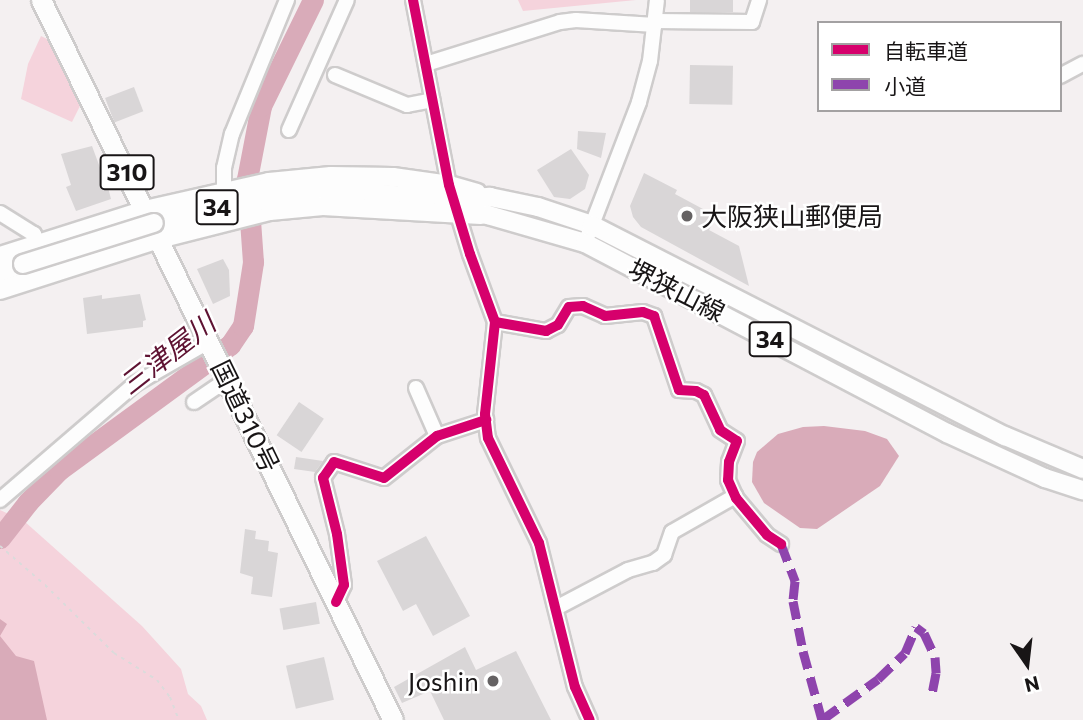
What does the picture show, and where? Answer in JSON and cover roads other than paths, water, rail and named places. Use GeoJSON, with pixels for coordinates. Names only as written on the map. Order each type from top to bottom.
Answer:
{"type":"FeatureCollection","features":[{"type":"Feature","properties":{"kind":"highway","name":"国道310号"},"geometry":{"type":"LineString","coordinates":[[41,0],[153,224],[393,720]]}},
{"type":"Feature","properties":{"kind":"main road","name":"堺狭山線"},"geometry":{"type":"LineString","coordinates":[[153,224],[275,188],[335,190],[453,200],[489,206],[538,207],[592,225],[1005,436],[1083,469]]}},
{"type":"Feature","properties":{"kind":"main road"},"geometry":{"type":"LineString","coordinates":[[0,290],[227,189],[275,188]]}},
{"type":"Feature","properties":{"kind":"main road"},"geometry":{"type":"LineString","coordinates":[[0,256],[37,244],[153,224],[232,219],[270,211],[323,206],[380,207],[453,200]]}},
{"type":"Feature","properties":{"kind":"main road","name":"堺狭山線"},"geometry":{"type":"LineString","coordinates":[[489,206],[585,243],[947,433],[1045,478],[1083,490]]}},
{"type":"Feature","properties":{"kind":"main road"},"geometry":{"type":"LineString","coordinates":[[0,272],[153,224]]}},
{"type":"Feature","properties":{"kind":"street"},"geometry":{"type":"LineString","coordinates":[[227,189],[224,168],[232,134],[287,0]]}},
{"type":"Feature","properties":{"kind":"street"},"geometry":{"type":"LineString","coordinates":[[289,130],[347,0]]}},
{"type":"Feature","properties":{"kind":"street"},"geometry":{"type":"LineString","coordinates":[[413,0],[453,200],[495,322],[486,420],[488,438],[540,542],[575,687],[590,720]]}},
{"type":"Feature","properties":{"kind":"street"},"geometry":{"type":"LineString","coordinates":[[585,243],[639,102],[656,23],[657,0]]}},
{"type":"Feature","properties":{"kind":"street"},"geometry":{"type":"LineString","coordinates":[[426,64],[560,22],[752,23],[759,0]]}},
{"type":"Feature","properties":{"kind":"street"},"geometry":{"type":"LineString","coordinates":[[1062,75],[1083,64]]}},
{"type":"Feature","properties":{"kind":"street"},"geometry":{"type":"LineString","coordinates":[[335,75],[407,104],[433,100]]}},
{"type":"Feature","properties":{"kind":"street"},"geometry":{"type":"LineString","coordinates":[[0,213],[34,234],[37,244]]}},
{"type":"Feature","properties":{"kind":"street"},"geometry":{"type":"LineString","coordinates":[[495,322],[546,331],[558,325],[569,307],[583,306],[605,316],[643,312],[654,316],[679,390],[696,391],[704,395],[720,430],[737,441],[729,462],[728,480],[735,496],[767,535],[781,544]]}},
{"type":"Feature","properties":{"kind":"street"},"geometry":{"type":"LineString","coordinates":[[0,500],[135,384],[211,343]]}},
{"type":"Feature","properties":{"kind":"street"},"geometry":{"type":"LineString","coordinates":[[194,402],[228,379]]}},
{"type":"Feature","properties":{"kind":"street"},"geometry":{"type":"LineString","coordinates":[[416,388],[437,436]]}},
{"type":"Feature","properties":{"kind":"street"},"geometry":{"type":"LineString","coordinates":[[336,602],[344,585],[337,534],[323,478],[334,462],[384,478],[437,436],[486,420]]}},
{"type":"Feature","properties":{"kind":"street"},"geometry":{"type":"LineString","coordinates":[[556,608],[628,570],[653,563],[664,555],[672,532],[735,496]]}},
{"type":"Feature","properties":{"kind":"waterway","name":"三津屋川"},"geometry":{"type":"LineString","coordinates":[[0,538],[28,502],[59,470],[230,345],[243,326],[253,262],[247,179],[261,106],[313,0]]}},
{"type":"Feature","properties":{"kind":"place","name":"大阪狭山郵便局"},"geometry":{"type":"Point","coordinates":[687,216]}},
{"type":"Feature","properties":{"kind":"place","name":"Joshin"},"geometry":{"type":"Point","coordinates":[493,681]}}]}
